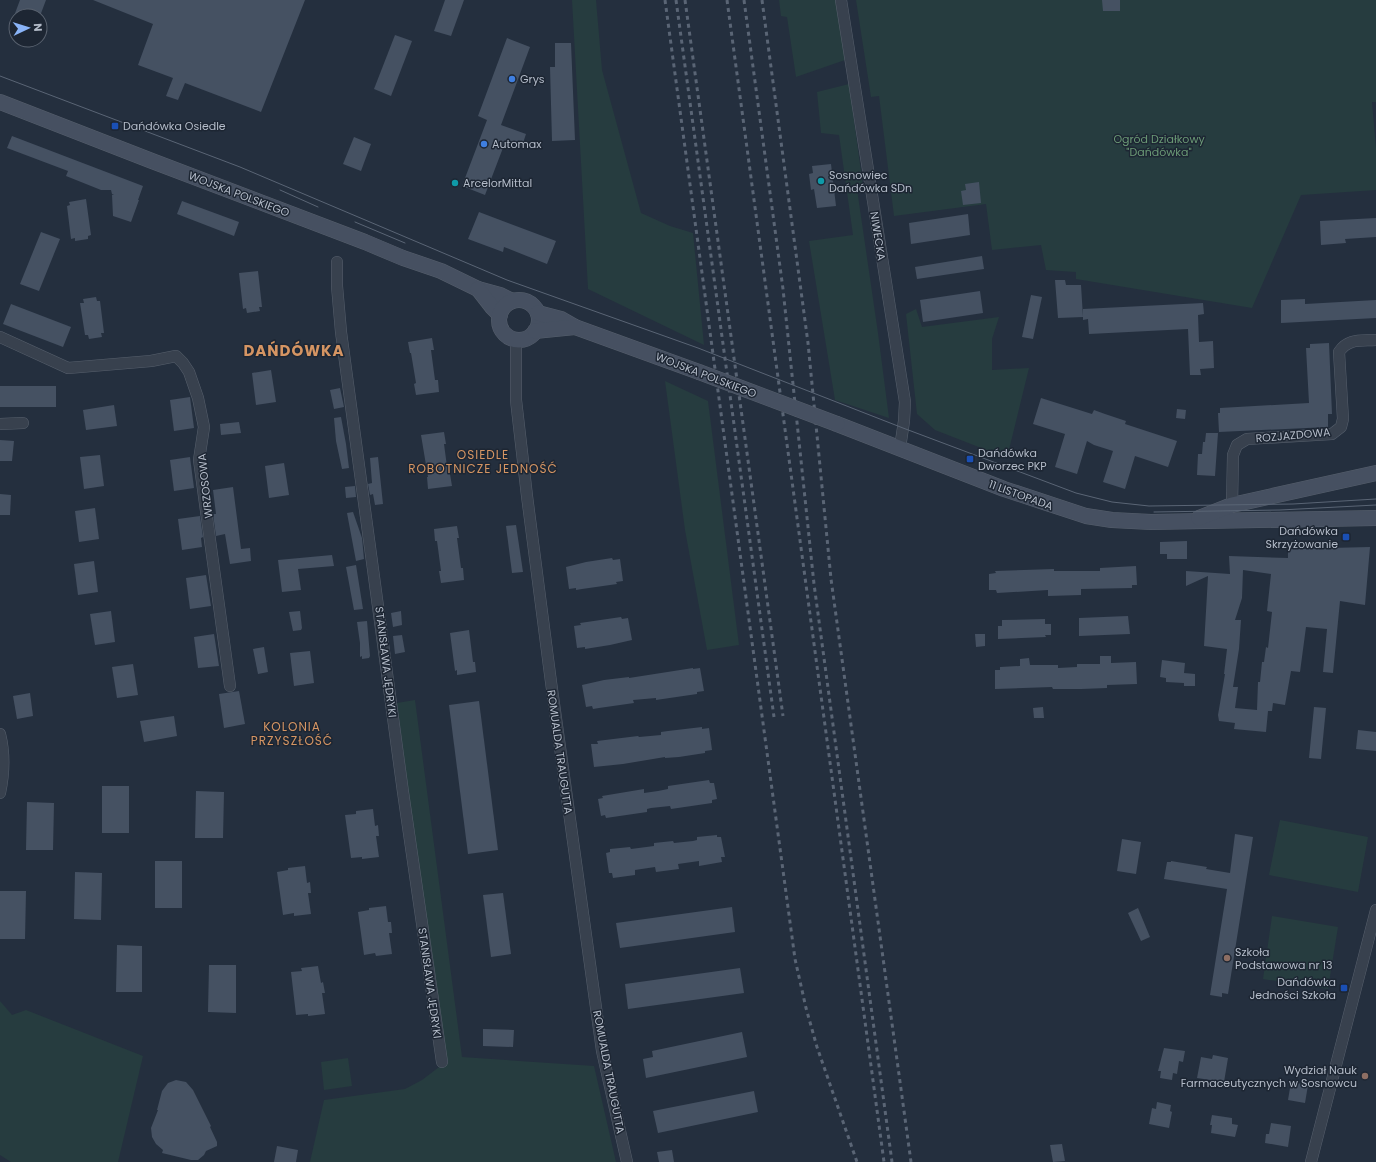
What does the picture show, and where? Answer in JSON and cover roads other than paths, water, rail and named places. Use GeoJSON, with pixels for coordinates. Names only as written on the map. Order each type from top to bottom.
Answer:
{"type":"FeatureCollection","features":[{"type":"Feature","properties":{"kind":"main road","name":"WOJSKA POLSKIEGO"},"geometry":{"type":"LineString","coordinates":[[0,102],[354,237],[402,258],[441,271],[478,289],[500,295],[512,301]]}},
{"type":"Feature","properties":{"kind":"main road","name":"WOJSKA POLSKIEGO"},"geometry":{"type":"LineString","coordinates":[[478,289],[500,315]]}},
{"type":"Feature","properties":{"kind":"main road"},"geometry":{"type":"LineString","coordinates":[[517,300],[526,301],[534,306],[538,313],[539,321],[535,331],[530,336],[523,339],[516,339],[506,335],[499,320],[504,306],[517,300]]}},
{"type":"Feature","properties":{"kind":"main road","name":"WOJSKA POLSKIEGO"},"geometry":{"type":"LineString","coordinates":[[538,313],[560,319],[575,327],[837,424]]}},
{"type":"Feature","properties":{"kind":"main road","name":"WOJSKA POLSKIEGO"},"geometry":{"type":"LineString","coordinates":[[535,331],[575,327]]}},
{"type":"Feature","properties":{"kind":"main road","name":"11 LISTOPADA"},"geometry":{"type":"LineString","coordinates":[[837,424],[1004,489],[1086,516],[1112,520],[1151,522],[1376,518]]}},
{"type":"Feature","properties":{"kind":"main road","name":"11 LISTOPADA"},"geometry":{"type":"LineString","coordinates":[[1191,522],[1232,505],[1376,473]]}},
{"type":"Feature","properties":{"kind":"street","name":"NIWECKA"},"geometry":{"type":"LineString","coordinates":[[841,0],[904,402],[904,428],[900,448]]}},
{"type":"Feature","properties":{"kind":"street","name":"STANISŁAWA JĘDRYKI"},"geometry":{"type":"LineString","coordinates":[[337,262],[337,286],[342,332],[400,770],[442,1062]]}},
{"type":"Feature","properties":{"kind":"street","name":"WRZOSOWA"},"geometry":{"type":"LineString","coordinates":[[0,337],[68,368],[151,361],[176,356],[189,372],[194,385],[204,427],[199,460],[230,686]]}},
{"type":"Feature","properties":{"kind":"street","name":"ROMUALDA TRAUGUTTA"},"geometry":{"type":"LineString","coordinates":[[516,339],[516,400],[552,689],[602,1051],[627,1162]]}},
{"type":"Feature","properties":{"kind":"street","name":"ROZJAZDOWA"},"geometry":{"type":"LineString","coordinates":[[1232,505],[1233,455],[1237,446],[1247,439],[1332,434],[1341,427],[1343,419],[1339,352],[1344,345],[1352,342],[1376,340]]}},
{"type":"Feature","properties":{"kind":"street"},"geometry":{"type":"LineString","coordinates":[[0,424],[23,423]]}},
{"type":"Feature","properties":{"kind":"street"},"geometry":{"type":"LineString","coordinates":[[0,734],[4,759],[0,793]]}},
{"type":"Feature","properties":{"kind":"street"},"geometry":{"type":"LineString","coordinates":[[1311,1162],[1376,910]]}},
{"type":"Feature","properties":{"kind":"tram line"},"geometry":{"type":"LineString","coordinates":[[0,76],[240,167],[507,280],[698,348],[903,428],[1076,493],[1112,502],[1149,506],[1293,504],[1376,499]]}},
{"type":"Feature","properties":{"kind":"tram line"},"geometry":{"type":"LineString","coordinates":[[280,190],[318,207]]}},
{"type":"Feature","properties":{"kind":"tram line"},"geometry":{"type":"LineString","coordinates":[[355,222],[405,243]]}},
{"type":"Feature","properties":{"kind":"tram line"},"geometry":{"type":"LineString","coordinates":[[1154,512],[1280,510],[1376,505]]}},
{"type":"Feature","properties":{"kind":"railway"},"geometry":{"type":"LineString","coordinates":[[665,0],[795,959],[806,1008],[817,1047],[857,1162]]}},
{"type":"Feature","properties":{"kind":"railway"},"geometry":{"type":"LineString","coordinates":[[676,0],[774,717]]}},
{"type":"Feature","properties":{"kind":"railway"},"geometry":{"type":"LineString","coordinates":[[685,0],[783,716]]}},
{"type":"Feature","properties":{"kind":"railway"},"geometry":{"type":"LineString","coordinates":[[727,0],[884,1162]]}},
{"type":"Feature","properties":{"kind":"railway"},"geometry":{"type":"LineString","coordinates":[[744,0],[783,289],[814,584],[892,1162]]}},
{"type":"Feature","properties":{"kind":"railway"},"geometry":{"type":"LineString","coordinates":[[762,0],[808,343],[831,579],[911,1162]]}},
{"type":"Feature","properties":{"kind":"place","name":"Grys"},"geometry":{"type":"Point","coordinates":[512,79]}},
{"type":"Feature","properties":{"kind":"place","name":"Dańdówka Osiedle"},"geometry":{"type":"Point","coordinates":[115,126]}},
{"type":"Feature","properties":{"kind":"place","name":"Automax"},"geometry":{"type":"Point","coordinates":[484,144]}},
{"type":"Feature","properties":{"kind":"place","name":"Sosnowiec Dańdówka SDn"},"geometry":{"type":"Point","coordinates":[821,181]}},
{"type":"Feature","properties":{"kind":"place","name":"ArcelorMittal"},"geometry":{"type":"Point","coordinates":[455,183]}},
{"type":"Feature","properties":{"kind":"place","name":"Dańdówka Dworzec PKP"},"geometry":{"type":"Point","coordinates":[970,459]}},
{"type":"Feature","properties":{"kind":"place","name":"Dańdówka Skrzyżowanie"},"geometry":{"type":"Point","coordinates":[1346,537]}},
{"type":"Feature","properties":{"kind":"place","name":"Szkoła Podstawowa nr 13"},"geometry":{"type":"Point","coordinates":[1227,958]}},
{"type":"Feature","properties":{"kind":"place","name":"Dańdówka Jedności Szkoła"},"geometry":{"type":"Point","coordinates":[1344,988]}},
{"type":"Feature","properties":{"kind":"place","name":"Wydział Nauk Farmaceutycznych w Sosnowcu"},"geometry":{"type":"Point","coordinates":[1365,1076]}},
{"type":"Feature","properties":{"kind":"district","name":"DAŃDÓWKA"},"geometry":{"type":"Point","coordinates":[294,350]}},
{"type":"Feature","properties":{"kind":"district","name":"OSIEDLE ROBOTNICZE JEDNOŚĆ"},"geometry":{"type":"Point","coordinates":[483,461]}},
{"type":"Feature","properties":{"kind":"district","name":"KOLONIA PRZYSZŁOŚĆ"},"geometry":{"type":"Point","coordinates":[292,733]}},
{"type":"Feature","properties":{"kind":"park label","name":"Ogród Działkowy \"Dańdówka\""},"geometry":{"type":"Point","coordinates":[1159,145]}}]}
